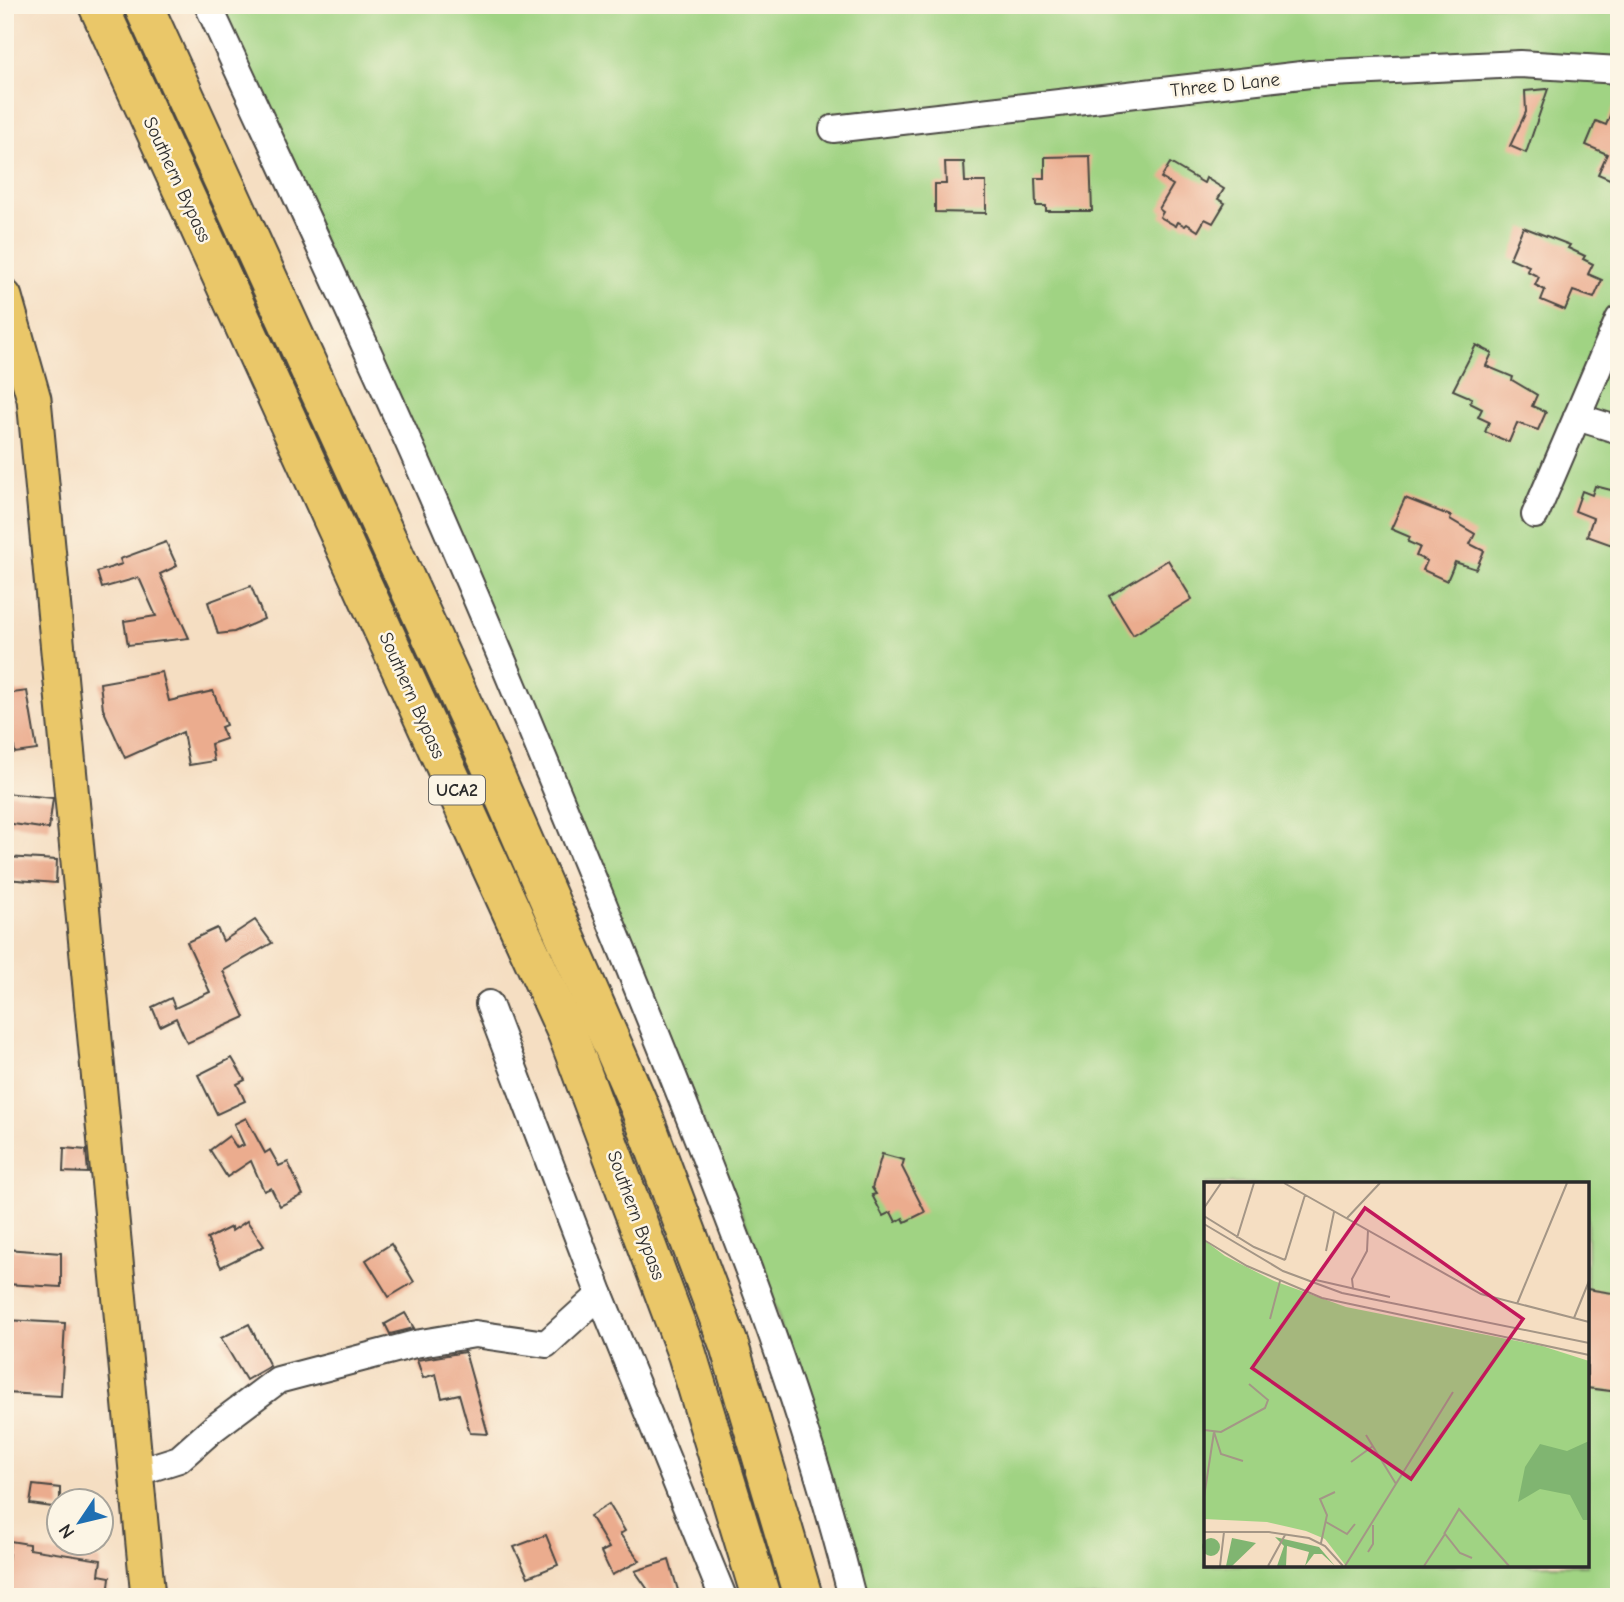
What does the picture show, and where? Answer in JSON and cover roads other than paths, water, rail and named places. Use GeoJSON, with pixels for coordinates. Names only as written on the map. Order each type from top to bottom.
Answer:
{"type":"FeatureCollection","features":[{"type":"Feature","properties":{"kind":"highway","name":"Southern Bypass"},"geometry":{"type":"LineString","coordinates":[[98,5],[567,1033],[687,1354],[761,1597]]}},
{"type":"Feature","properties":{"kind":"highway","name":"Southern Bypass"},"geometry":{"type":"LineString","coordinates":[[143,5],[489,762],[640,1108],[729,1345],[803,1597]]}},
{"type":"Feature","properties":{"kind":"main road"},"geometry":{"type":"LineString","coordinates":[[5,297],[34,399],[148,1597]]}},
{"type":"Feature","properties":{"kind":"street"},"geometry":{"type":"LineString","coordinates":[[208,5],[400,421],[529,722],[636,986],[736,1238],[812,1452],[852,1597]]}},
{"type":"Feature","properties":{"kind":"street","name":"Three D Lane"},"geometry":{"type":"LineString","coordinates":[[833,130],[1310,74],[1520,64],[1619,70]]}},
{"type":"Feature","properties":{"kind":"street"},"geometry":{"type":"LineString","coordinates":[[1535,515],[1619,319]]}},
{"type":"Feature","properties":{"kind":"street"},"geometry":{"type":"LineString","coordinates":[[1577,417],[1619,430]]}},
{"type":"Feature","properties":{"kind":"street"},"geometry":{"type":"LineString","coordinates":[[489,1004],[600,1295],[723,1597]]}},
{"type":"Feature","properties":{"kind":"street"},"geometry":{"type":"LineString","coordinates":[[138,1472],[178,1459],[214,1427],[278,1380],[415,1344],[475,1334],[546,1345],[600,1295]]}}]}
